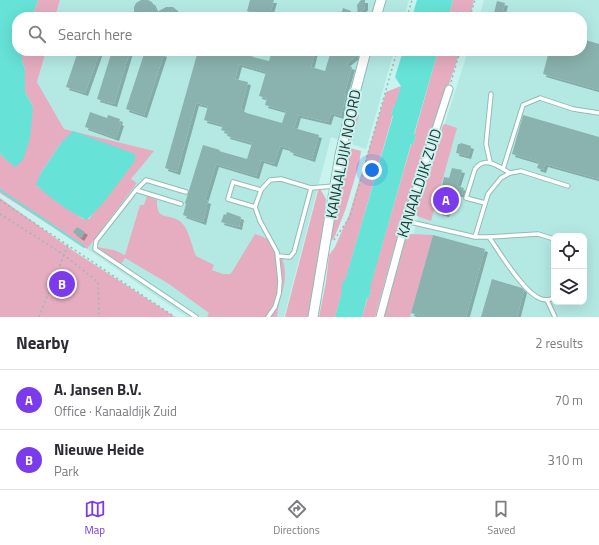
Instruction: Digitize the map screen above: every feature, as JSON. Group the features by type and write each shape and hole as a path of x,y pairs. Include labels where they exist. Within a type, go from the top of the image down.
{"street":[{"path":"378,12 382,0"},
{"name":"KANAALDIJK NOORD","path":"313,317 335,186 352,104 365,56"},
{"name":"KANAALDIJK ZUID","path":"380,316 406,221 449,88"}],"lane":[{"path":"490,162 486,144 491,94"},
{"path":"504,169 523,105 540,98 573,108 599,113"},
{"path":"485,203 466,198 475,169 481,163 490,162 510,173"},
{"path":"475,237 488,194 501,178 510,173 521,172 568,186"},
{"path":"268,317 275,307 279,294 280,281 277,252 260,221 255,207 261,190 270,180 281,179 311,188 335,186"},
{"path":"186,192 146,180 136,190 96,241 95,249 196,317"},
{"path":"255,207 228,199 233,182 261,190"},
{"path":"278,256 290,257 294,252 311,188"},
{"path":"136,190 181,204"},
{"path":"406,221 475,237 538,234 551,238"},
{"path":"489,237 517,277 535,296 547,300 551,299"},
{"path":"547,300 555,317"}],"path":[{"path":"408,12 412,0"},
{"path":"471,12 475,0"},
{"name":"KANAALDIJK NOORD","path":"332,244 350,217 396,56"},
{"path":"449,88 459,56"},
{"path":"0,200 175,317"},
{"path":"0,214 64,254 98,282 99,317"},
{"path":"39,317 68,246"}],"shaded area":[{"path":"38,0 60,0 56,12 34,12"},
{"path":"60,0 409,0 405,12 56,12"},
{"path":"453,0 474,0 471,12 449,12"},
{"path":"484,0 599,0 599,317 396,317 391,313 444,126 466,56 587,56 587,12 480,12"},
{"path":"22,56 45,56 37,82 64,129 154,151 131,179 137,183 87,249 0,193 0,153 5,159 33,107 25,92 25,70","holes":["61,143 94,212 89,219 83,219 37,186 41,173"]},
{"path":"45,56 393,56 366,149 331,137 284,317 187,317 87,249 137,183 131,180 150,151 64,129 37,82"},
{"path":"437,56 458,56 393,252 375,317 362,317 368,296 369,298 371,289 369,290 412,142 413,145 416,135 414,136"},
{"path":"401,86 395,108 394,105 391,115 393,114 335,317 319,317 326,282 329,255 335,247 349,215 386,92"},
{"path":"353,114 359,115 350,148 361,151 359,164 346,208 334,238 331,241 345,149"},
{"path":"445,124 457,128 431,221 417,216 414,209 422,191 443,125"},
{"path":"319,187 326,199 319,267 310,317 285,317"},
{"path":"147,196 157,200 157,208 159,213 181,222 187,230 196,256 214,265 212,270 223,274 230,274 255,234 262,236 274,245 281,256 285,270 277,317 207,317 209,313 169,284 125,258 121,264 97,247 114,250 125,255 140,205 144,205"},
{"path":"0,198 72,250 175,317 0,317"},
{"path":"411,234 433,235 410,317 383,317 403,243 405,238"}],"water":[{"path":"0,0 38,0 34,12 12,12 12,56 22,56 25,70 25,92 33,107 30,138 23,160 15,167 0,153"},
{"path":"417,0 453,0 449,12 413,12"},
{"path":"401,56 437,56 414,134 416,135 413,145 411,144 370,288 369,298 367,298 362,317 335,317 342,292 343,281 345,281 393,116 391,115 401,86 395,77"},
{"path":"73,131 135,154 135,161 104,202 87,220 60,204 36,184 41,173 61,143"}],"building":[{"path":"141,0 148,0 152,2 157,12 134,12 134,7 136,3"},
{"path":"250,0 274,0 270,12 247,11"},
{"path":"361,0 365,0 365,7 361,12 358,12 357,5"},
{"path":"497,1 505,3 503,12 494,12"},
{"path":"166,7 173,7 178,11 157,12"},
{"path":"343,8 351,11 351,12 342,12"},
{"path":"587,40 599,44 599,90 543,74 548,56 587,56"},
{"path":"76,56 98,56 85,93 66,87"},
{"path":"110,56 128,56 114,104 97,99"},
{"path":"143,56 163,56 144,115 126,109"},
{"path":"197,56 249,56 269,61 270,56 314,56 311,67 325,71 330,56 355,56 345,65 352,67 344,95 346,96 341,116 331,113 328,122 298,115 294,128 319,135 312,159 290,152 291,149 280,146 274,164 261,160 256,176 216,164 205,200 208,201 203,222 183,215 185,203 203,145 247,159 252,143 227,136 228,132 221,130 223,125 204,120 208,106 196,103 177,172 165,168","holes":["239,64 266,72 259,96 267,98 265,105 286,111 282,123 243,112 243,109 241,109 248,82 235,79"]},
{"path":"90,112 107,118 108,115 120,119 119,122 121,123 116,138 85,127"},
{"path":"523,115 599,137 599,179 545,164 543,170 537,168 539,162 512,154"},
{"path":"461,143 471,146 468,156 456,153 458,144"},
{"path":"452,168 462,170 457,186 464,188 462,195 456,193 453,203 451,202 446,214 439,212 443,200 441,200 443,191 441,190 444,177 449,178"},
{"path":"227,212 241,217 239,227 221,222 224,214 226,215"},
{"path":"77,227 85,232 81,238 73,232"},
{"path":"433,235 485,249 466,317 424,317 411,313"},
{"path":"492,279 522,288 524,290 517,317 481,317"}],"waterway":[{"path":"0,190 84,247"}],"place":[{"name":"A. Jansen B.V.","path":"446,200"},
{"name":"Nieuwe Heide","path":"62,284"}]}
